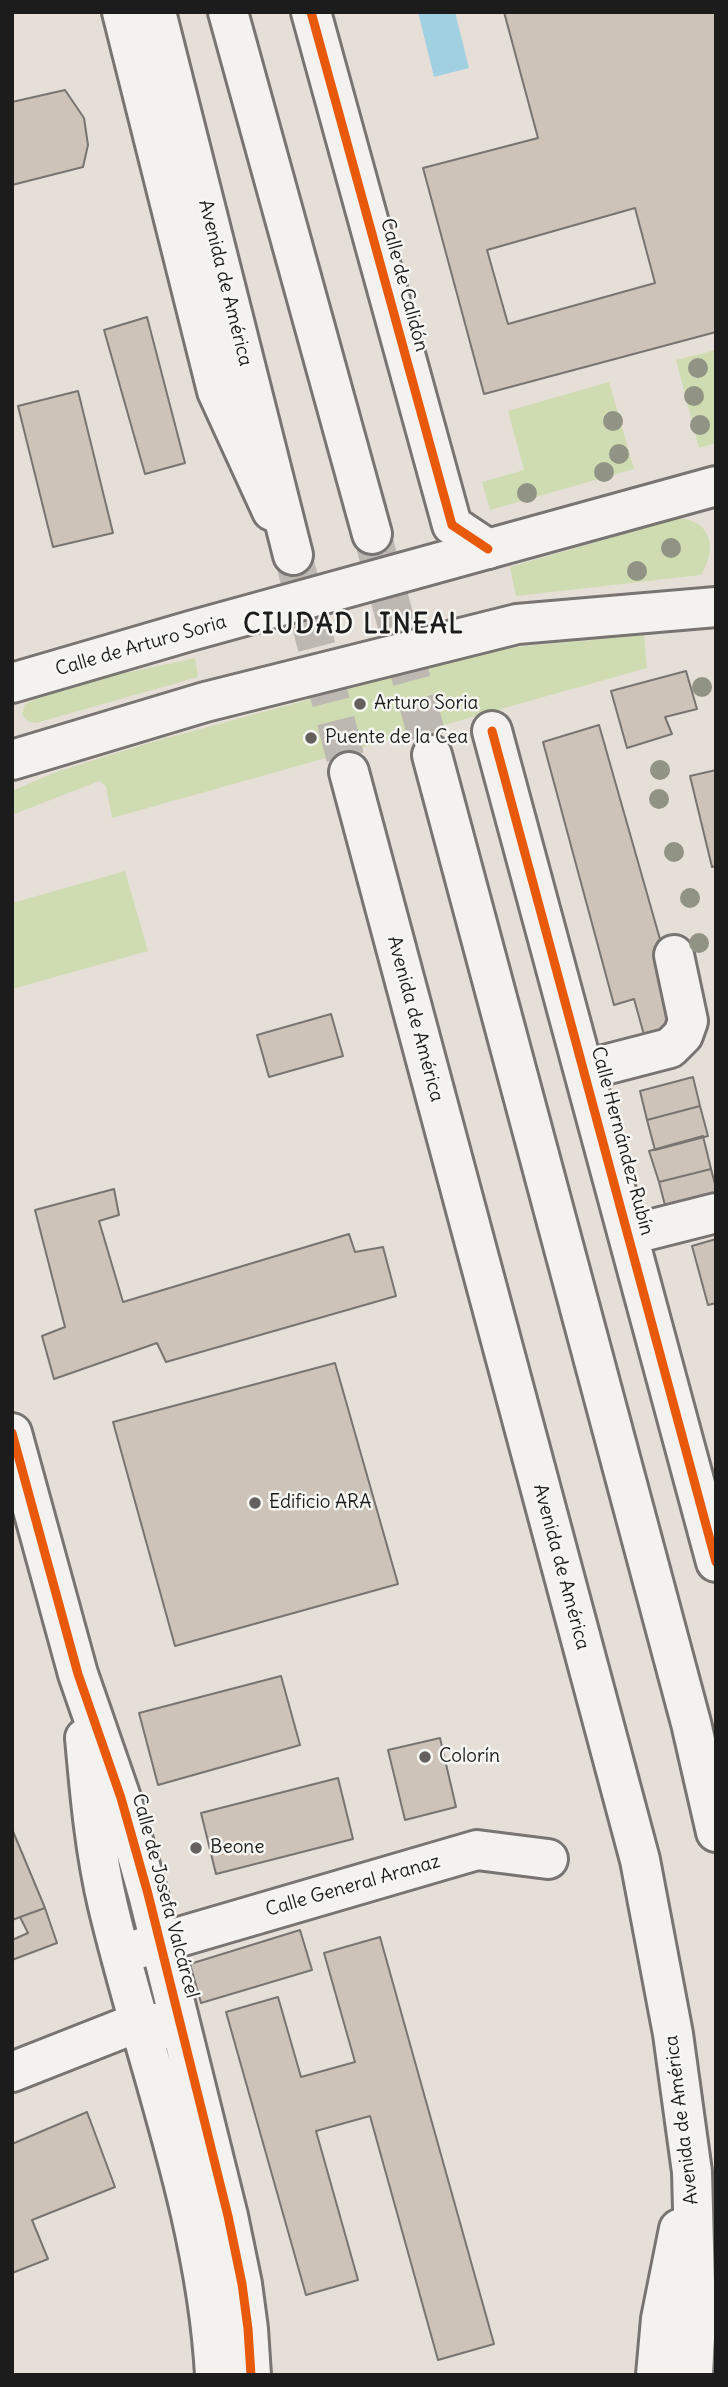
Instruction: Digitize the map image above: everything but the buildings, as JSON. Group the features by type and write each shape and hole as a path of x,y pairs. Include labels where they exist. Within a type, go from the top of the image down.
{"main road":[{"name":"Avenida de América","path":"122,12 217,391 293,555 156,12"},
{"path":"228,12 372,534"},
{"name":"Calle de Calidón","path":"311,12 452,525 488,549"},
{"name":"Calle de Arturo Soria","path":"12,683 488,549 709,498"},
{"path":"12,760 205,702 517,624 715,605"},
{"name":"Calle Hernández Rubín","path":"492,731 716,1562"},
{"path":"432,755 691,1723 716,1832"},
{"name":"Avenida de América","path":"349,772 640,1860 673,2034 692,2172 696,2319 693,2375"},
{"path":"585,1070 670,1048 683,1035 688,1021 674,955"},
{"path":"629,1235 716,1213"},
{"name":"Calle de Josefa Valcárcel","path":"12,1433 78,1674 132,1834 160,1943 235,2248 248,2329 251,2375"},
{"name":"Calle de Josefa Valcárcel","path":"78,1674 94,1834 107,1904 188,2199 211,2316 215,2375"},
{"name":"Calle General Aranaz","path":"121,1954 477,1850 548,1859"},
{"path":"12,2072 139,2022"},
{"name":"Calle de Josefa Valcárcel","path":"139,2022 156,2022 159,2027 208,2206 217,2225 235,2248"},
{"path":"656,2375 666,2287 692,2172"},
{"name":"Calle de Josefa Valcárcel","path":"204,2273 227,2314 232,2375"}],"green space":[{"path":"716,350 716,443 699,448 676,360"},
{"path":"609,382 634,469 490,510 482,482 524,470 508,411"},
{"path":"678,518 699,525 709,538 709,556 701,575 516,596 510,567"},
{"path":"644,635 647,668 112,818 106,786 99,781 12,815 12,791 56,772 149,743 495,649"},
{"path":"195,658 198,677 36,723 27,721 22,715 25,704 66,689"},
{"path":"125,871 148,951 12,989 12,903"}],"water":[{"path":"418,12 455,12 469,68 434,77"}],"tunnel":[{"path":"372,534 432,755"},
{"path":"293,555 349,772"}],"cycle path":[{"path":"311,12 452,525 488,549"},
{"path":"492,731 716,1562"},
{"path":"12,1433 78,1674 121,1798 148,1894 228,2216 242,2284 251,2375"}],"place":[{"name":"Arturo Soria","path":"360,704"},
{"name":"Puente de la Cea","path":"311,738"},
{"name":"Edificio ARA","path":"255,1503"},
{"name":"Colorín","path":"425,1757"},
{"name":"Beone","path":"196,1848"}],"district":[{"name":"CIUDAD LINEAL","path":"354,626"}]}
